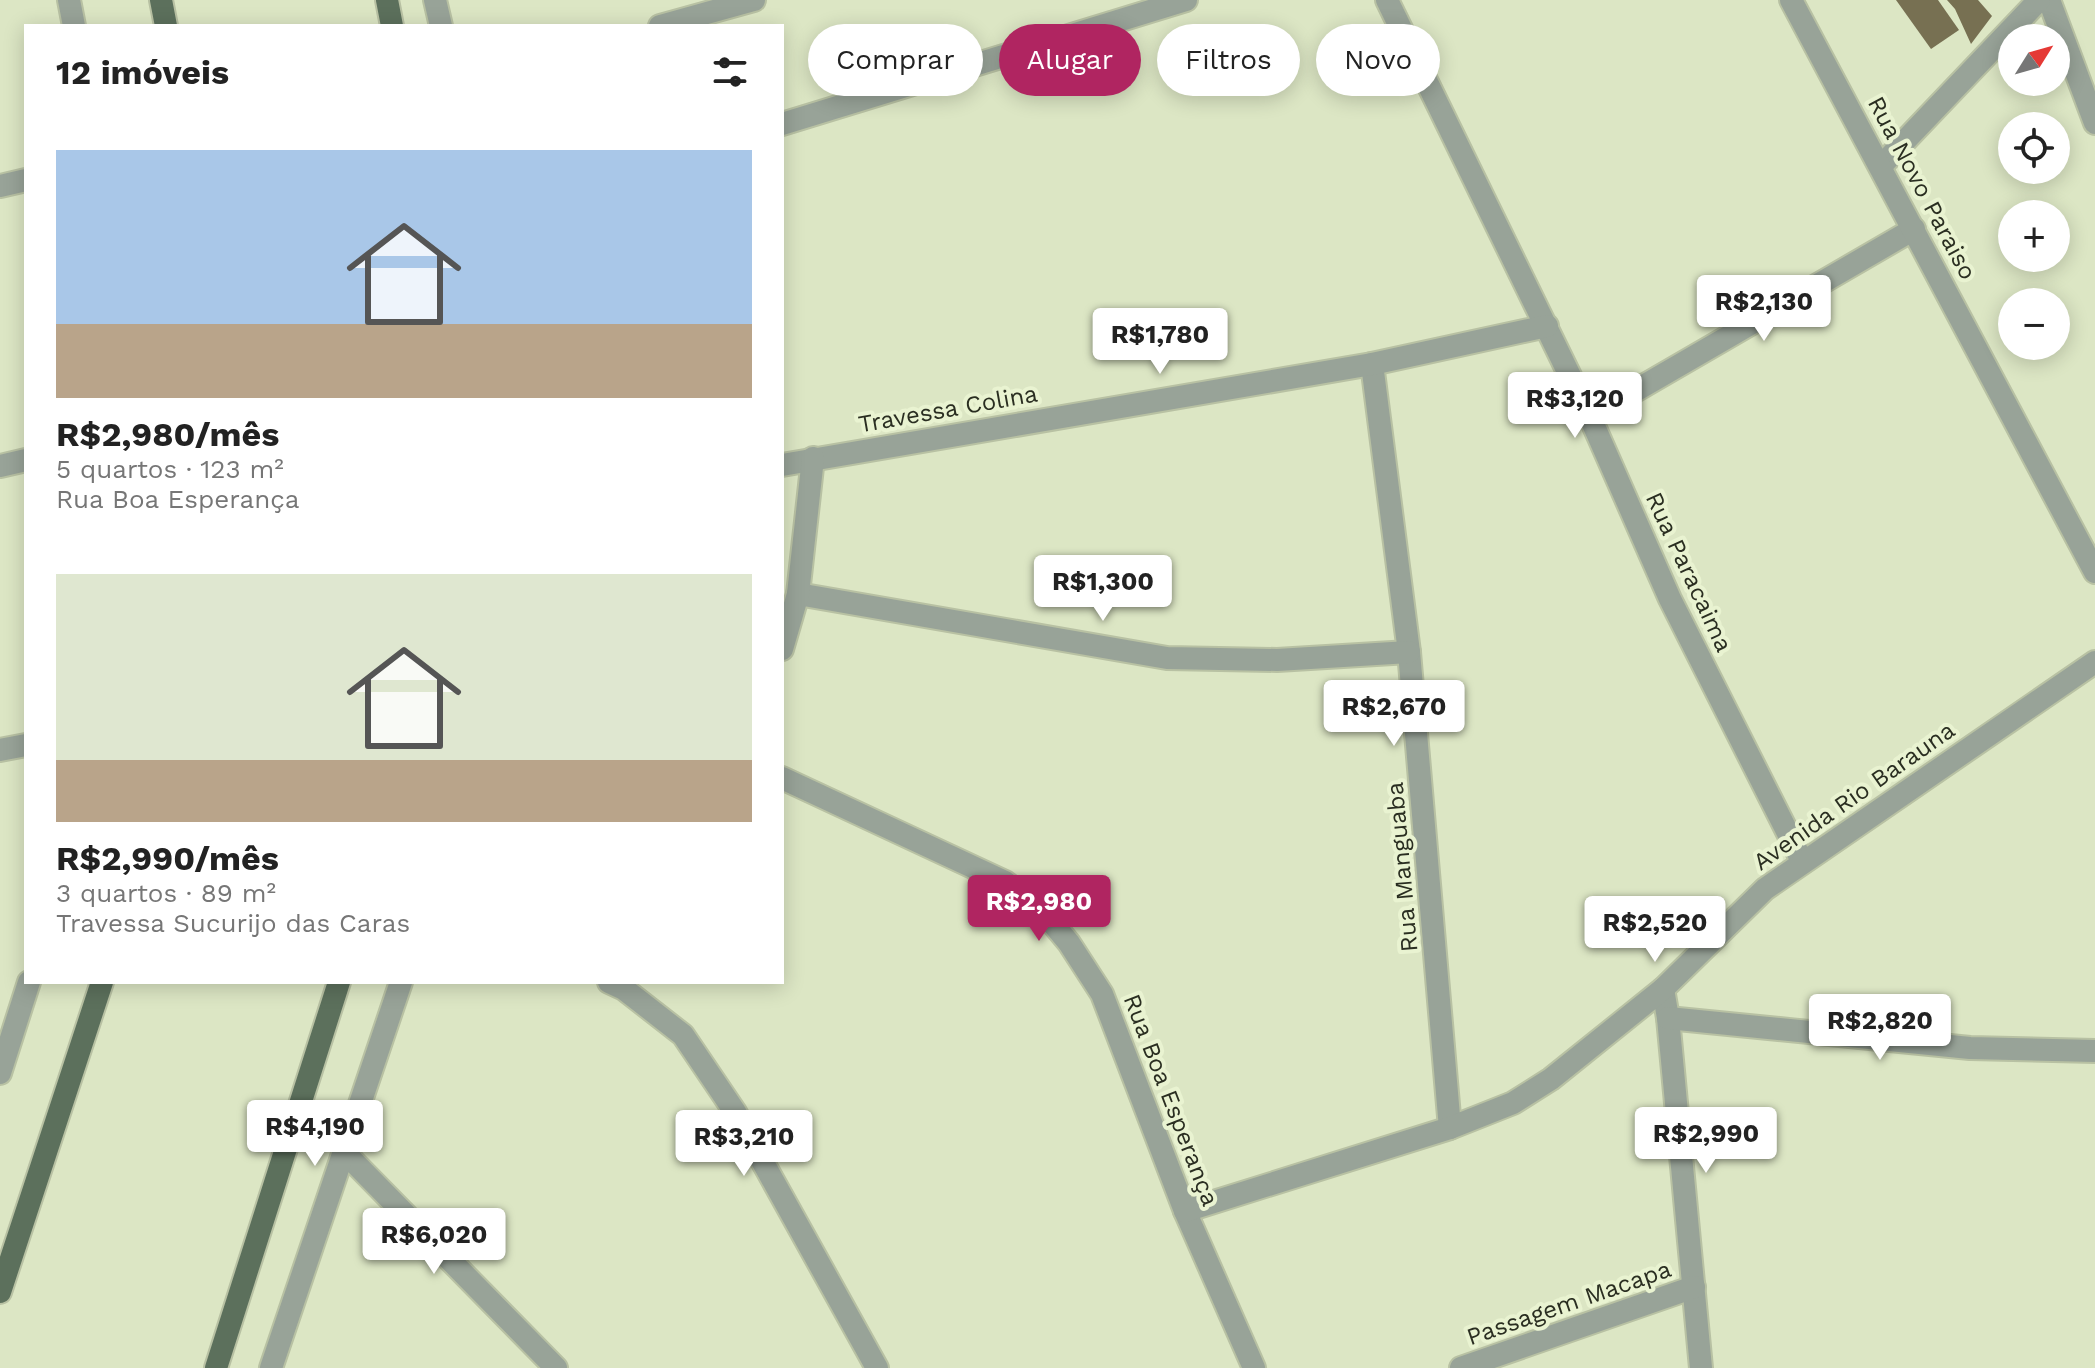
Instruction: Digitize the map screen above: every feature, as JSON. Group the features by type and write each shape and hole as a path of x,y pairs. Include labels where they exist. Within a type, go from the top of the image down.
{"main road":[{"path":"161,0 166,24"},
{"path":"387,0 392,24"},
{"path":"0,1292 101,984"},
{"path":"216,1368 338,984"}],"street":[{"path":"69,0 74,24"},
{"path":"435,0 441,24"},
{"path":"667,24 754,0"},
{"path":"784,123 1186,0"},
{"name":"Rua Paracaima","path":"1387,0 1590,417 1670,599 1802,861"},
{"name":"Rua Novo Paraiso","path":"1791,0 2095,572"},
{"path":"1881,166 2039,0"},
{"path":"2049,0 2095,123"},
{"path":"0,186 24,180"},
{"path":"1590,417 1914,229"},
{"name":"Travessa Colina","path":"784,465 1372,364 1547,326"},
{"name":"Rua Manguaba","path":"1372,364 1409,652 1450,1128"},
{"path":"784,642 798,594 813,458"},
{"path":"0,466 24,460"},
{"path":"798,594 1167,658 1277,660 1409,652"},
{"name":"Avenida Rio Barauna","path":"1185,1211 1450,1128 1513,1103 1551,1079 1663,989 1765,889 2095,662"},
{"path":"0,750 24,745"},
{"name":"Rua Boa Esperança","path":"784,779 1005,882 1039,907 1069,943 1102,994 1185,1211 1254,1368"},
{"path":"0,1073 6,1033 28,984"},
{"path":"271,1368 400,984"},
{"path":"613,984 683,1035 735,1112 877,1368"},
{"path":"1663,989 1701,1368"},
{"path":"1668,1018 1970,1048 2095,1051"},
{"path":"345,1153 556,1368"},
{"name":"Passagem Macapa","path":"1461,1368 1694,1287"}],"building":[{"path":"1896,0 1938,0 1959,30 1931,49"},
{"path":"1947,0 1978,0 1992,16 1971,44 1955,9"}]}
